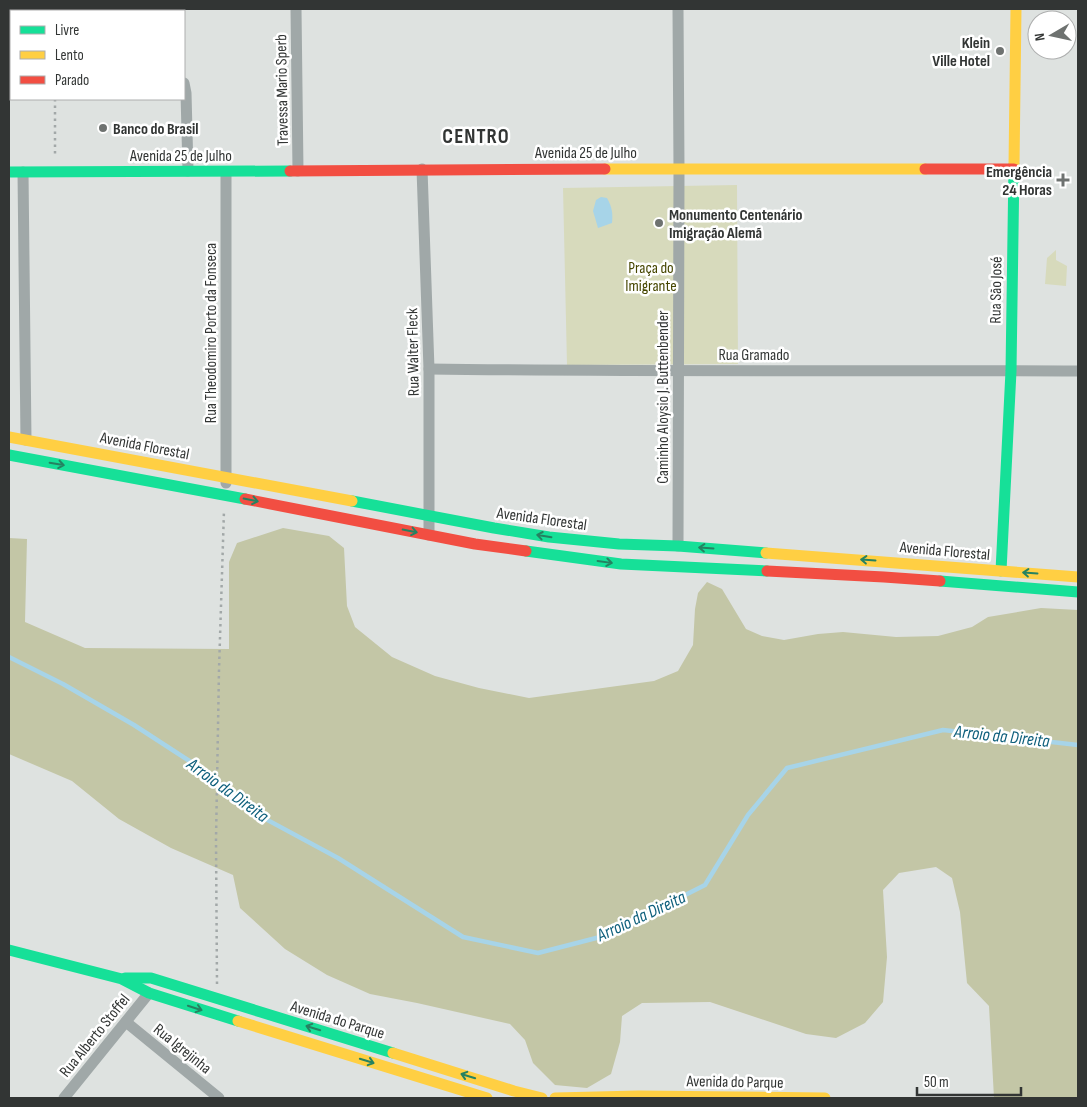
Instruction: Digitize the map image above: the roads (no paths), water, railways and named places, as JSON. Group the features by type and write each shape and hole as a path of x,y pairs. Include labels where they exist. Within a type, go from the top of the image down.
{"main road":[{"name":"Rua São José","path":"1001,571 1011,371 1016,9"},
{"name":"Avenida 25 de Julho","path":"9,172 679,168 1014,169"},
{"name":"Avenida Florestal","path":"9,437 550,537 618,544 678,546 1078,577"},
{"path":"75,467 78,449"},
{"name":"Avenida Florestal","path":"9,455 484,545 620,564 884,577 1078,592"},
{"name":"Avenida do Parque","path":"9,950 122,978 151,978 514,1091 542,1098"},
{"name":"Avenida do Parque","path":"122,978 149,993 488,1098"},
{"name":"Avenida do Parque","path":"555,1098 707,1096 824,1098"}],"street":[{"name":"Travessa Mario Sperb","path":"296,9 298,171"},
{"name":"Caminho Aloysio J. Buttenbender","path":"678,9 678,546"},
{"path":"185,88 188,171"},
{"name":"Rua Walter Fleck","path":"422,169 429,368 429,535"},
{"path":"23,172 26,440"},
{"name":"Rua Theodomiro Porto da Fonseca","path":"225,495 226,172"},
{"name":"Rua Gramado","path":"429,368 1078,371"},
{"name":"Rua Alberto Stoffel","path":"64,1098 149,993"},
{"name":"Rua Igrejinha","path":"126,1022 219,1098"}],"water":[{"path":"601,197 607,198 610,204 612,223 598,228 593,211 596,200"}],"waterway":[{"name":"Arroio da Direita","path":"9,657 63,684 134,725 194,764 249,810 338,858 463,937 538,953 604,936 705,885 748,815 787,768 943,730 1078,745"}],"place":[{"name":"Klein Ville Hotel","path":"1000,51"},
{"name":"Banco do Brasil","path":"103,128"},
{"name":"Emergência 24 Horas","path":"1063,180"},
{"name":"Monumento Centenário Imigração Alemã","path":"659,223"}],"district":[{"name":"CENTRO","path":"476,136"}],"park label":[{"name":"Praça do Imigrante","path":"651,276"}]}
